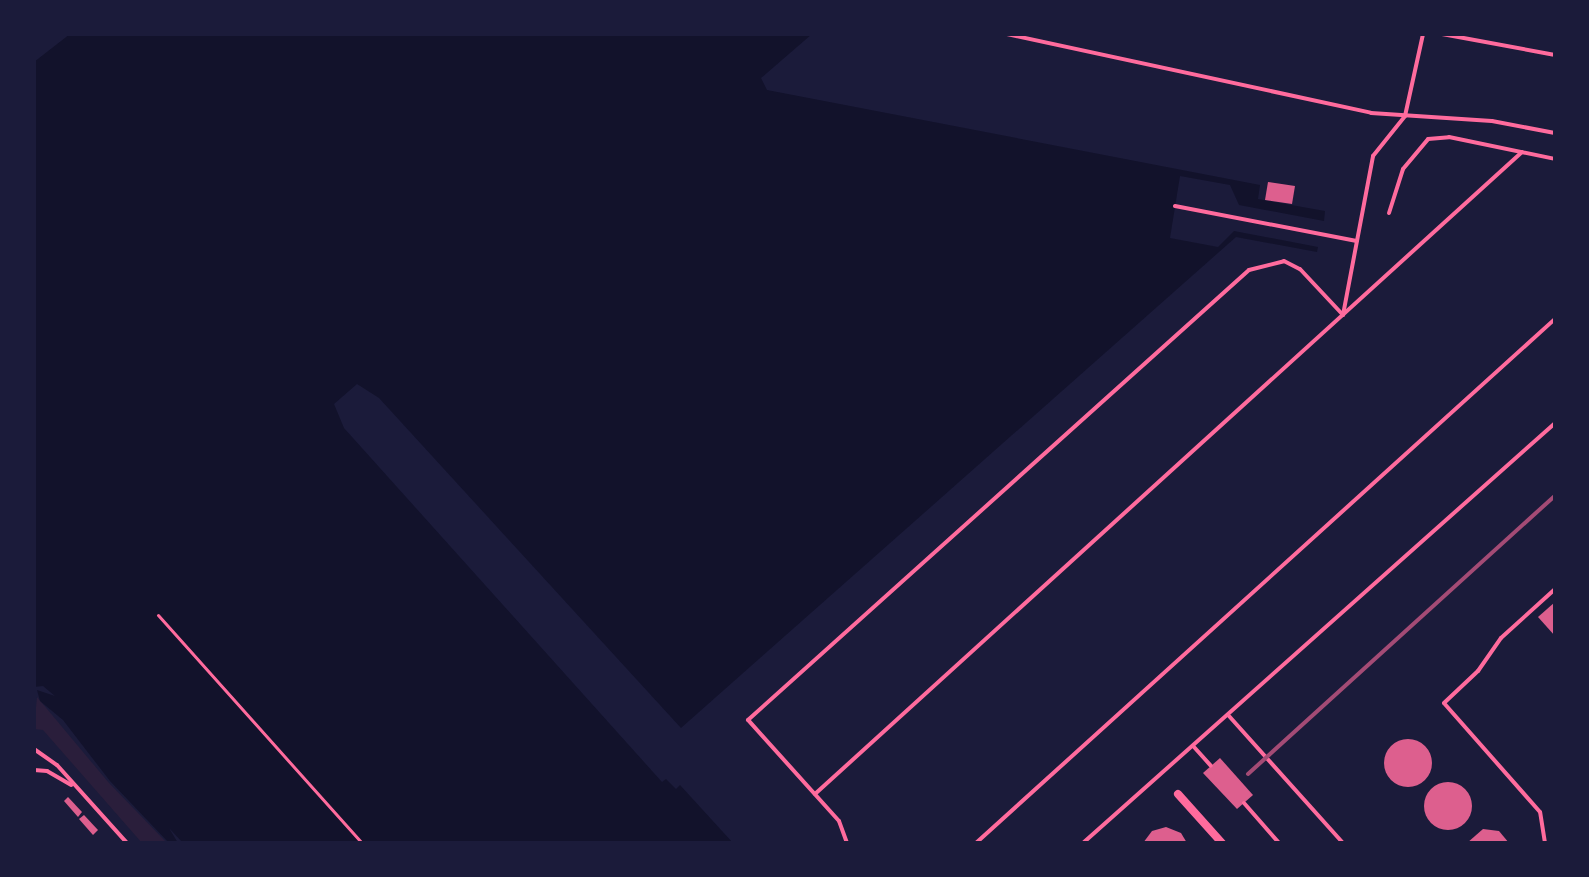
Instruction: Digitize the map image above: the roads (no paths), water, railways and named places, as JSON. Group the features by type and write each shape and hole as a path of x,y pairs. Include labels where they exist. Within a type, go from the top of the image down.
{"street":[{"path":"1178,794 1222,843"}],"lane":[{"path":"1007,34 1405,116 1492,121 1555,133"},
{"path":"1343,315 1373,156 1405,116 1423,34"},
{"path":"1442,34 1555,55"},
{"path":"1389,213 1403,169 1428,139 1449,137 1555,159"},
{"path":"815,794 1522,152"},
{"path":"1175,206 1357,241"},
{"path":"847,843 839,821 748,720 1249,270 1284,261 1300,269 1343,315"},
{"path":"976,843 1555,319"},
{"path":"1083,843 1555,423"},
{"path":"1545,843 1540,812 1444,703 1478,671 1501,638 1555,589"},
{"path":"1229,716 1343,843"},
{"path":"1194,746 1211,766"},
{"path":"34,749 57,765 127,843"},
{"path":"34,770 47,771 74,786"},
{"path":"1244,803 1279,843"}],"railway":[{"path":"1248,774 1555,496"}]}
